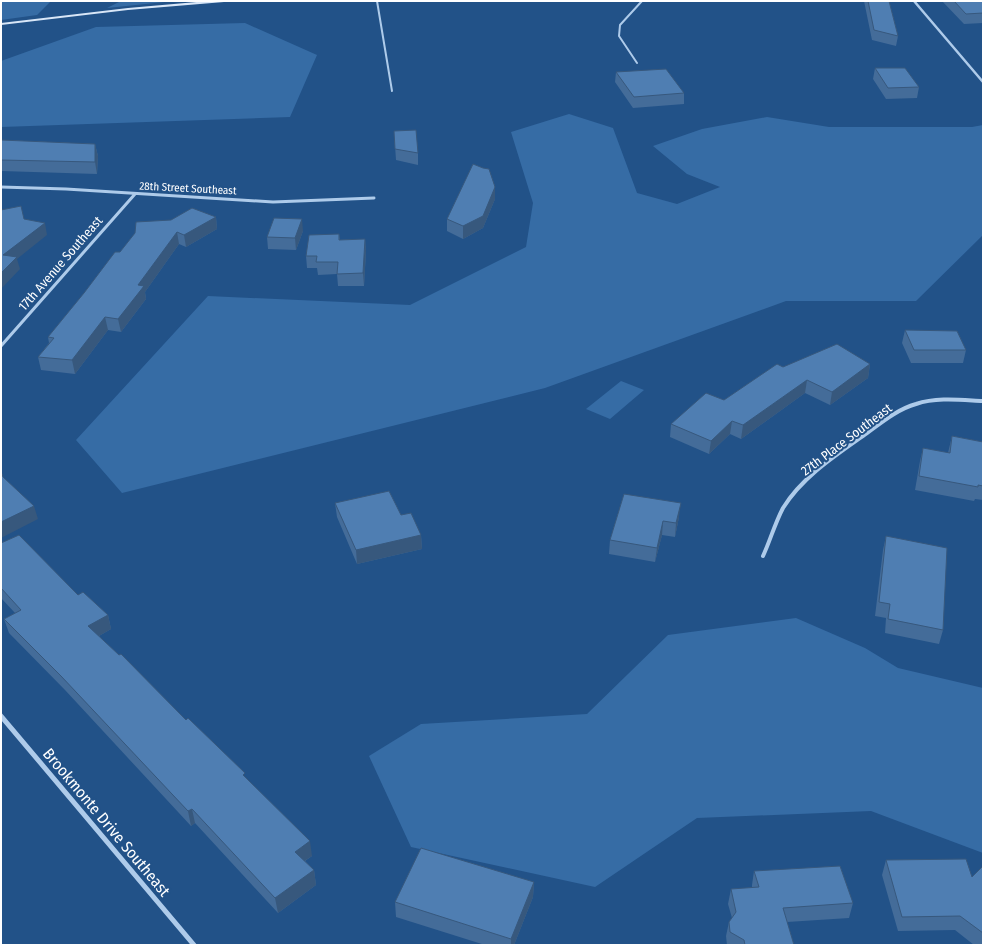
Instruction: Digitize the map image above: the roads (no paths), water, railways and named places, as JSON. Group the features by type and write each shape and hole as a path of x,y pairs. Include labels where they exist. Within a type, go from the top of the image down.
{"main road":[{"path":"1,24 224,1"}],"street":[{"path":"914,1 983,82"},
{"name":"28th Street Southeast","path":"1,187 66,189 273,202 374,198"},
{"name":"17th Avenue Southeast","path":"1,346 135,194"},
{"name":"27th Place Southeast","path":"763,556 783,509 799,486 829,460 888,418 907,406 918,403 951,399 983,401"},
{"name":"Brookmonte Drive Southeast","path":"1,716 194,945"}],"lane":[{"path":"377,1 392,91"},
{"path":"637,63 619,36 620,25 642,1"}]}
